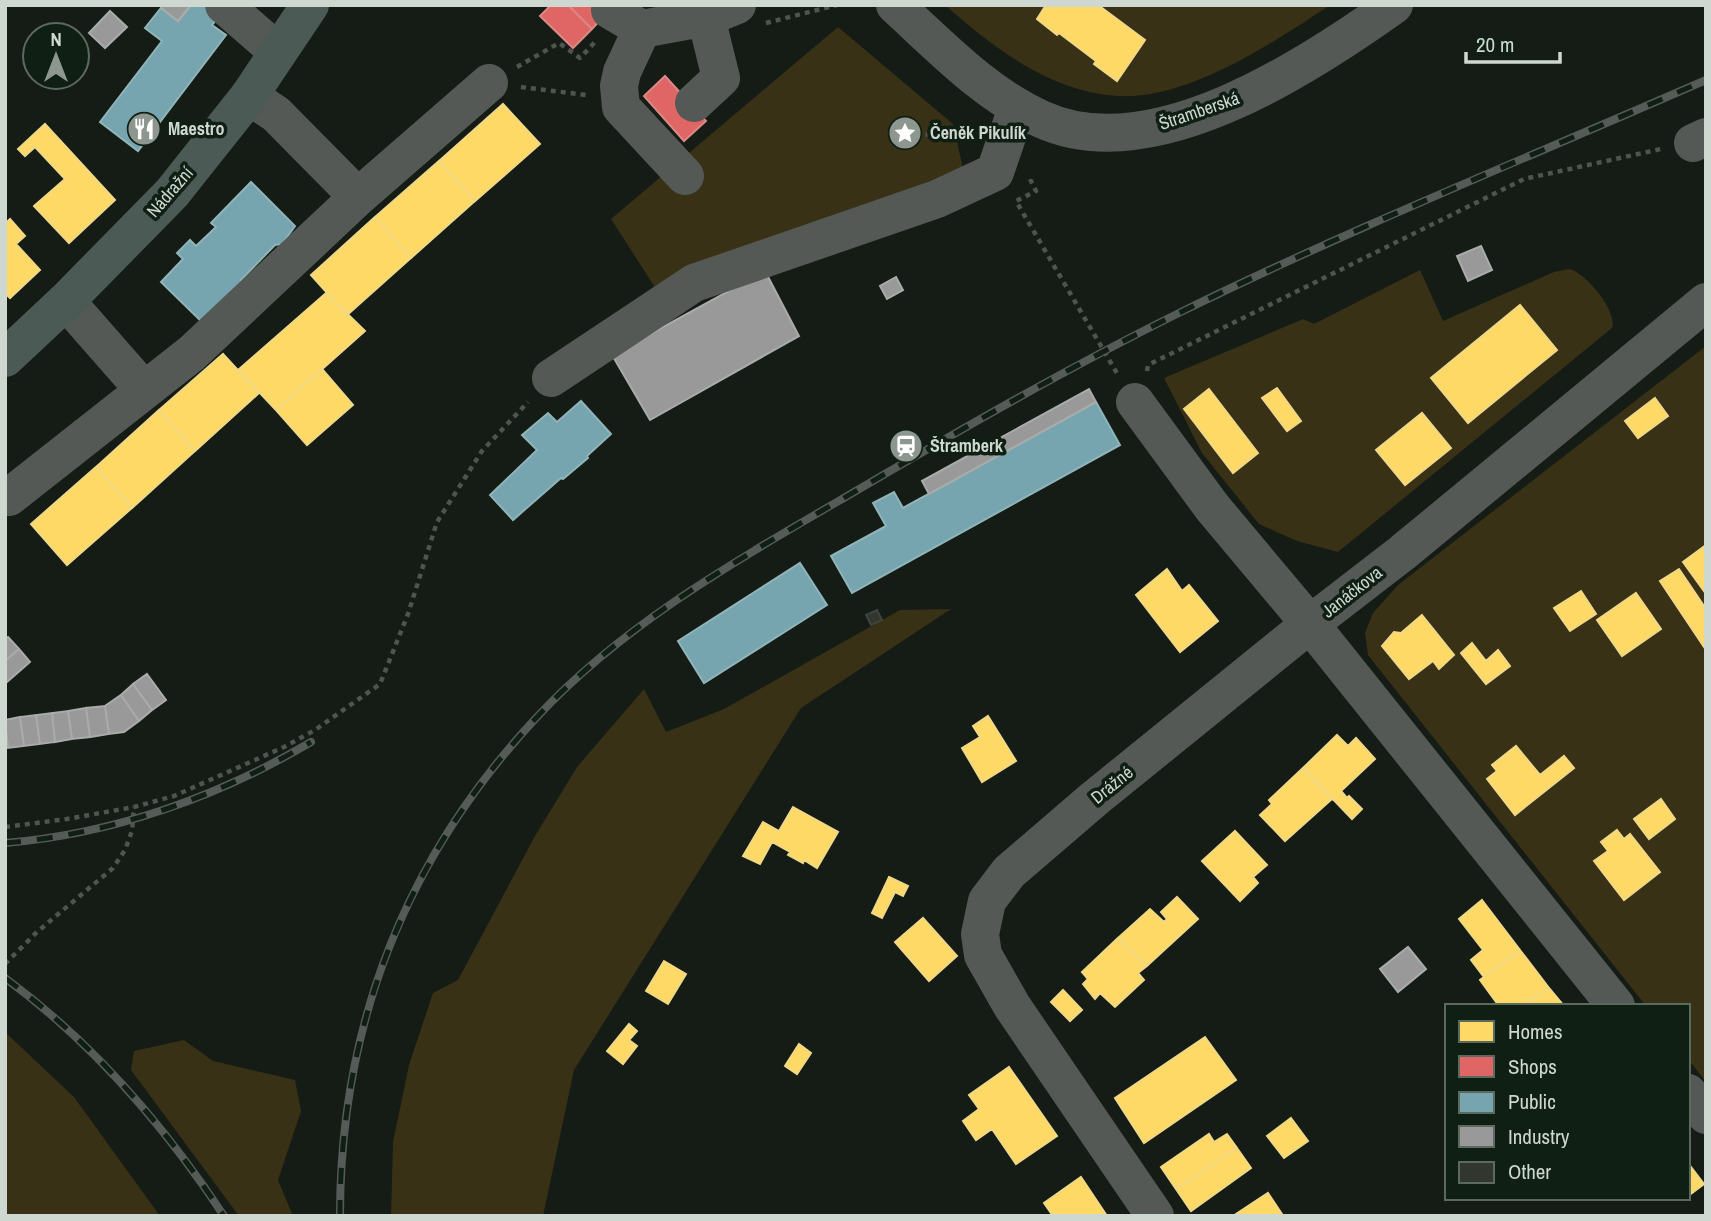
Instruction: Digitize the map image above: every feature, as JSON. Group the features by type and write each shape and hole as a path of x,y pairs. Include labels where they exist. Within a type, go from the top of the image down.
{"main road":[{"name":"Nádražní","path":"10,344 66,301 172,193 249,96 310,5"}],"street":[{"path":"224,5 278,52"},
{"name":"Štramberská","path":"895,5 943,49 1012,122 1043,121 1094,133 1123,132 1187,119 1245,95 1338,45 1394,5"},
{"path":"1338,45 1353,5"},
{"path":"610,10 642,29 716,20 721,78 686,94"},
{"path":"642,29 629,54 619,86 621,107 685,176"},
{"path":"5,493 9,497 192,353 358,197 489,83"},
{"path":"249,96 276,114 358,197"},
{"path":"551,378 694,283 937,199 995,172 1012,122"},
{"path":"66,301 145,390"},
{"name":"Janáčkova","path":"1614,1004 1310,624 1402,553 1706,302"},
{"path":"1132,396 1212,507 1310,624"},
{"name":"Drážné","path":"1155,1216 1012,1006 983,956 980,934 987,901 1009,872 1104,790 1310,624"},
{"path":"1690,1095 1706,1115"}],"path":[{"path":"489,83 559,43 580,58"},
{"path":"489,83 585,95 619,86"},
{"path":"910,134 1012,122"},
{"path":"1031,181 1035,191 1016,201 1132,396 1145,395 1148,365 1524,179 1699,140"},
{"path":"5,827 134,807 174,796 284,747 315,730 380,684 408,614 437,522 482,451 551,378"},
{"path":"5,964 37,932 113,868 129,841 134,807"}],"shaded area":[{"path":"945,5 1330,5 1262,48 1210,75 1158,93 1133,96 1080,90 1055,81 1008,55"},
{"path":"838,27 953,124 966,182 656,289 611,219"},
{"path":"1569,269 1583,277 1599,293 1610,312 1612,328 1338,552 1297,541 1259,524 1202,453 1164,378 1303,319 1314,324 1420,270 1443,321 1554,272"},
{"path":"1706,346 1706,1082 1690,1062 1690,1004 1644,1004 1368,655 1365,633 1373,613 1398,585"},
{"path":"951,609 801,708 574,1070 543,1216 391,1216 393,1142 409,1065 433,993 458,980 535,836 577,767 644,689 666,732 724,709 900,610"},
{"path":"5,1032 74,1097 160,1216 5,1216"},
{"path":"184,1040 213,1061 295,1080 301,1111 278,1180 293,1216 239,1216 131,1070 134,1051"}],"building: Homes":[{"path":"1046,5 1098,5 1145,40 1117,81 1094,64 1096,61 1037,19"},
{"path":"503,104 540,144 475,201 439,161"},
{"path":"45,124 115,200 69,243 34,206 65,179 35,147 25,156 18,149"},
{"path":"439,161 475,201 411,258 375,217"},
{"path":"375,217 411,258 347,315 311,275"},
{"path":"10,219 25,236 16,244 40,270 10,298 5,293 5,224"},
{"path":"326,293 365,331 276,410 238,370"},
{"path":"1520,305 1557,350 1468,423 1431,378"},
{"path":"223,354 259,393 195,451 159,410"},
{"path":"322,369 353,405 307,445 276,410"},
{"path":"1277,388 1301,421 1287,431 1262,398"},
{"path":"1209,389 1258,453 1233,473 1184,409"},
{"path":"1655,398 1668,416 1638,438 1625,421"},
{"path":"159,410 195,451 132,508 96,467"},
{"path":"1422,413 1451,448 1405,485 1376,450"},
{"path":"96,467 132,508 67,565 31,524"},
{"path":"1706,545 1706,594 1683,562"},
{"path":"1167,569 1182,591 1189,585 1218,621 1180,652 1136,595"},
{"path":"1679,569 1706,609 1706,650 1660,581"},
{"path":"1581,591 1596,614 1570,631 1554,608"},
{"path":"1636,593 1661,629 1622,656 1597,620"},
{"path":"1422,615 1454,655 1439,669 1433,661 1409,679 1382,646 1394,632 1401,633"},
{"path":"1472,643 1486,661 1498,650 1510,666 1486,684 1461,653"},
{"path":"988,716 1016,761 982,782 962,748 980,737 973,726"},
{"path":"1337,735 1348,746 1356,738 1375,759 1341,791 1362,809 1352,819 1303,768"},
{"path":"1516,746 1540,775 1564,756 1574,768 1515,815 1487,779 1497,771 1492,765"},
{"path":"1303,768 1332,799 1285,841 1260,815 1272,804 1269,800"},
{"path":"1661,799 1675,819 1649,839 1634,819"},
{"path":"793,807 838,832 817,868 788,855 790,852 772,842 760,864 743,856 763,822 779,831"},
{"path":"1617,830 1624,839 1630,834 1660,872 1624,900 1594,861 1608,851 1601,842"},
{"path":"1235,831 1267,865 1253,877 1258,883 1240,901 1202,861"},
{"path":"889,877 908,886 903,896 895,892 882,918 872,913"},
{"path":"1177,897 1198,919 1147,966 1118,938 1150,909 1164,922 1167,919 1161,912"},
{"path":"1482,900 1520,950 1484,977 1471,960 1483,950 1459,919"},
{"path":"923,918 957,956 929,981 895,942"},
{"path":"1118,938 1147,966 1138,973 1144,980 1115,1007 1100,993 1095,999 1083,984 1088,979 1082,972"},
{"path":"1520,950 1549,988 1524,1004 1498,1004 1480,980"},
{"path":"664,961 686,974 668,1004 646,991"},
{"path":"1549,988 1562,1004 1524,1004"},
{"path":"1063,990 1082,1010 1070,1021 1051,1002"},
{"path":"629,1024 637,1031 629,1040 637,1046 623,1064 607,1051"},
{"path":"1205,1037 1236,1080 1144,1143 1115,1098"},
{"path":"799,1044 811,1053 797,1074 785,1066"},
{"path":"1009,1067 1057,1136 1016,1164 992,1129 976,1140 963,1121 979,1109 969,1095"},
{"path":"1291,1118 1308,1141 1284,1158 1267,1136"},
{"path":"1209,1134 1214,1142 1227,1134 1237,1148 1176,1189 1161,1167"},
{"path":"1237,1148 1251,1168 1191,1211 1176,1189"},
{"path":"1690,1166 1704,1184 1690,1194"},
{"path":"1081,1177 1107,1216 1053,1216 1044,1203"},
{"path":"1268,1193 1282,1214 1280,1216 1233,1216"}],"building: Shops":[{"path":"551,5 568,5 592,29 573,48 540,16"},
{"path":"568,5 614,5 592,29"},
{"path":"665,76 706,121 684,141 644,96"}],"building: Public":[{"path":"191,5 209,5 221,14 212,25 226,35 138,151 100,122 162,41 145,28 161,8 178,21"},
{"path":"251,182 295,226 282,244 275,245 242,282 201,321 161,282 183,259 177,253 190,240 196,246 216,227 211,223"},
{"path":"581,401 611,434 587,456 588,458 513,520 490,495 537,450 522,435 548,413 557,422"},
{"path":"1096,402 1120,445 852,593 831,556 886,526 873,503 894,492 903,508"},
{"path":"800,563 827,605 704,683 678,641"}],"building: Industry":[{"path":"162,5 191,5 178,21 161,8"},
{"path":"110,11 127,27 105,48 91,35 91,31"},
{"path":"1481,246 1492,270 1468,281 1457,256"},
{"path":"765,271 799,336 650,420 612,355"},
{"path":"896,277 903,290 887,299 880,286"},
{"path":"1089,389 1096,402 929,494 922,481"},
{"path":"8,637 19,649 5,661 5,639"},
{"path":"19,649 30,662 6,683 5,661"},
{"path":"147,674 166,700 152,710 133,684"},
{"path":"133,684 152,710 139,721 121,695"},
{"path":"121,695 139,721 124,732 109,734 105,706"},
{"path":"105,706 109,734 90,737 86,708"},
{"path":"86,708 90,737 72,739 68,711"},
{"path":"68,711 72,739 55,742 52,713"},
{"path":"52,713 55,742 40,744 36,715"},
{"path":"36,715 40,744 24,746 20,717"},
{"path":"20,717 24,746 8,748 5,720"},
{"path":"1408,947 1426,969 1398,992 1380,969"}],"building: Other":[{"path":"877,610 882,620 871,625 866,615"}],"railway":[{"path":"340,1216 343,1145 352,1077 368,1011 389,947 417,886 451,827 491,771 537,717 572,682 610,650 690,591 775,538 1103,352 1249,279 1706,80"},
{"path":"5,843 85,831 164,810 239,780 311,742"},
{"path":"5,978 67,1029 125,1087 177,1149 224,1216"}],"place":[{"name":"Maestro","path":"144,129"},
{"name":"Čeněk Pikulík","path":"905,133"},
{"name":"Štramberk","path":"906,446"}]}
